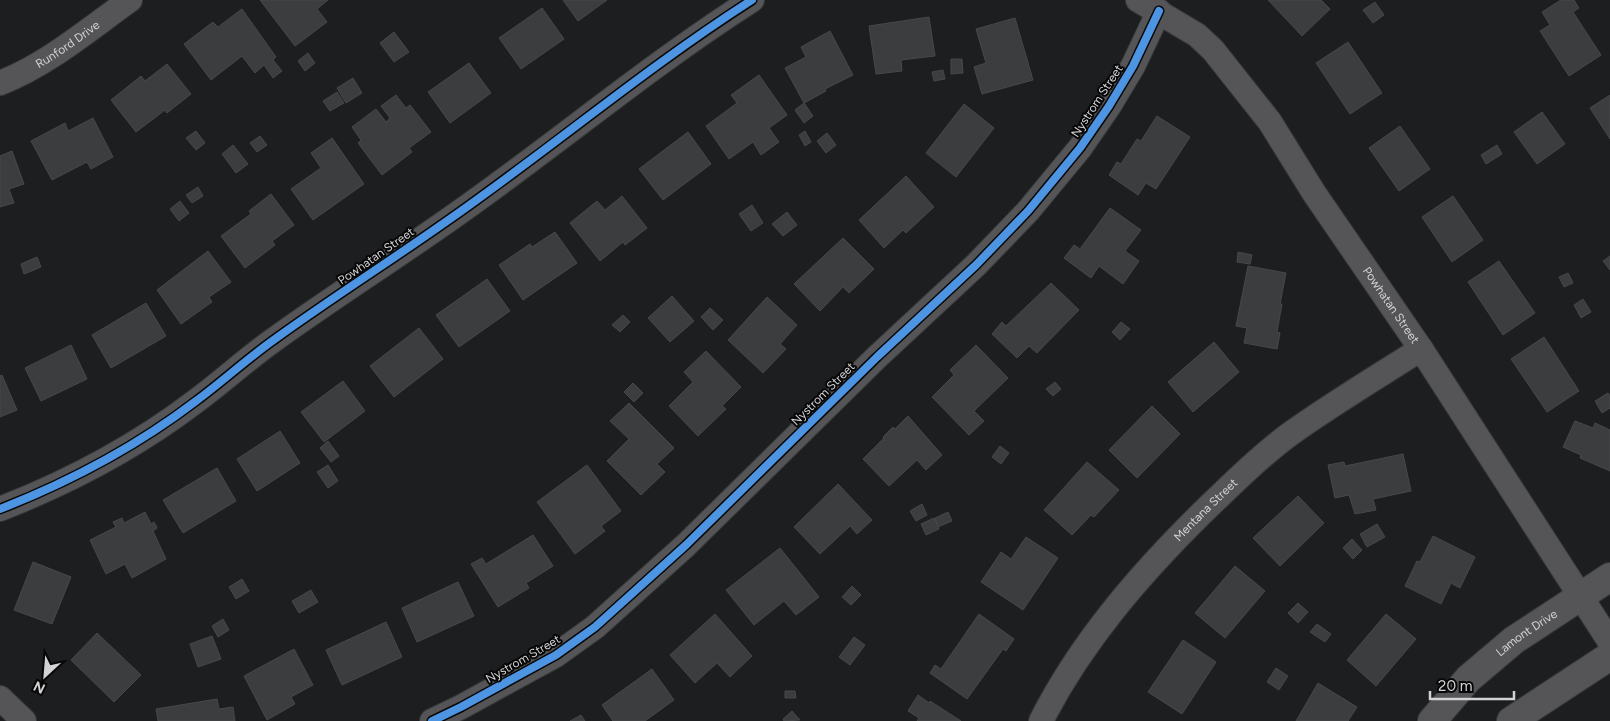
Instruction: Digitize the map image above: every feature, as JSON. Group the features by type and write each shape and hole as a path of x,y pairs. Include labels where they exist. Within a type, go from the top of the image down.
{"street":[{"name":"Runford Drive","path":"0,83 13,78 45,59 130,0"},
{"name":"Powhatan Street","path":"0,509 89,467 138,440 195,402 273,340 482,197 662,61 752,0"},
{"name":"Powhatan Street","path":"1148,5 1197,35 1213,50 1227,65 1270,122 1314,193 1421,349 1610,642"},
{"name":"Nystrom Street","path":"432,721 556,655 595,627 686,545 877,357 976,265 1028,211 1080,148 1109,106 1133,66 1148,5"},
{"name":"Mentana Street","path":"1040,721 1090,640 1132,586 1178,537 1244,472 1290,435 1421,349"},
{"name":"Lamont Drive","path":"1432,721 1468,679 1514,640 1610,576"},
{"path":"1511,721 1610,656"},
{"path":"0,698 24,721"}],"building":[{"path":"260,0 328,0 317,9 327,22 295,46"},
{"path":"563,0 607,0 578,21"},
{"path":"1268,0 1321,0 1330,9 1302,36"},
{"path":"1561,0 1574,0 1579,8 1573,12 1601,55 1569,76 1540,31 1550,25 1542,12"},
{"path":"1375,2 1384,15 1373,23 1363,10"},
{"path":"542,8 564,39 521,69 499,38"},
{"path":"242,9 276,57 273,60 282,71 273,78 264,65 255,73 242,56 211,80 184,44 213,22 218,27"},
{"path":"929,17 935,56 901,60 902,71 876,74 869,26"},
{"path":"1015,18 1033,80 982,94 974,67 986,63 976,29"},
{"path":"830,31 853,75 825,89 826,91 804,103 785,68 806,57 801,47"},
{"path":"394,32 409,52 394,62 380,43"},
{"path":"1348,42 1382,93 1350,114 1316,63"},
{"path":"308,53 315,63 305,71 298,61"},
{"path":"951,59 962,59 963,73 951,74"},
{"path":"469,63 491,93 450,123 428,92"},
{"path":"167,64 191,94 167,113 165,110 136,132 111,100 141,76 145,81"},
{"path":"943,70 945,79 934,81 932,72"},
{"path":"759,75 787,115 769,128 779,142 761,155 753,142 729,159 706,126 737,103 731,95"},
{"path":"353,78 362,93 346,103 337,88"},
{"path":"337,92 344,103 330,111 323,101"},
{"path":"396,95 406,108 410,105 431,132 409,148 412,152 382,175 358,143 361,140 352,127 376,109 386,122 390,118 381,106"},
{"path":"1610,95 1610,139 1590,108"},
{"path":"804,103 813,116 804,123 795,110"},
{"path":"964,104 994,128 956,177 926,153"},
{"path":"1542,112 1565,144 1537,164 1514,132"},
{"path":"1157,116 1190,137 1156,189 1146,183 1138,195 1109,175 1117,162 1121,164 1137,139 1141,141"},
{"path":"93,118 113,157 91,169 87,162 52,180 31,141 65,123 68,131"},
{"path":"1400,126 1430,169 1399,191 1369,148"},
{"path":"196,131 205,143 196,150 186,138"},
{"path":"805,131 811,142 805,146 799,135"},
{"path":"688,132 711,164 663,200 639,169"},
{"path":"827,133 836,145 826,153 817,141"},
{"path":"260,136 267,145 257,152 250,143"},
{"path":"332,138 364,184 313,220 291,189 321,168 311,153"},
{"path":"233,145 248,164 236,173 222,154"},
{"path":"1497,145 1502,154 1486,164 1481,155"},
{"path":"12,151 24,184 9,189 14,203 0,207 0,156"},
{"path":"906,176 934,207 906,233 903,230 884,248 859,220"},
{"path":"198,187 203,196 192,203 186,195"},
{"path":"271,194 294,225 272,241 275,245 245,268 221,236 251,214 249,211"},
{"path":"622,196 647,228 625,245 623,242 600,261 570,223 597,201 605,210"},
{"path":"1453,196 1483,240 1452,262 1422,217"},
{"path":"180,201 189,213 179,221 170,209"},
{"path":"752,205 763,223 751,231 739,214"},
{"path":"1110,208 1141,230 1125,251 1139,261 1123,284 1099,266 1091,278 1064,258 1074,245 1080,249"},
{"path":"787,212 797,225 783,236 772,224"},
{"path":"555,232 577,263 523,300 499,265 530,244 532,247"},
{"path":"843,238 874,269 849,293 843,287 820,311 794,284"},
{"path":"208,251 231,282 209,297 212,302 181,324 157,290"},
{"path":"1238,252 1252,255 1250,264 1237,262"},
{"path":"1610,256 1610,270 1603,261"},
{"path":"37,257 41,267 24,274 21,264"},
{"path":"1499,261 1535,313 1503,335 1468,282"},
{"path":"1248,266 1286,273 1280,304 1282,304 1277,332 1280,333 1277,349 1244,343 1247,328 1236,326"},
{"path":"1568,273 1573,283 1564,287 1559,277"},
{"path":"487,279 510,311 459,347 436,315"},
{"path":"1051,283 1079,310 1037,353 1029,346 1017,358 992,334 1002,322 1006,326"},
{"path":"672,296 694,321 670,342 648,318"},
{"path":"767,297 797,325 780,344 786,349 763,373 728,340"},
{"path":"1583,299 1591,312 1581,318 1574,305"},
{"path":"146,303 166,336 111,368 92,335"},
{"path":"710,308 723,320 713,330 701,317"},
{"path":"623,315 630,322 620,332 612,325"},
{"path":"1121,322 1130,329 1120,340 1112,332"},
{"path":"419,328 443,359 394,397 370,366"},
{"path":"1544,337 1579,391 1547,412 1511,359"},
{"path":"1214,342 1239,372 1193,412 1168,382"},
{"path":"71,345 87,379 41,401 25,368"},
{"path":"976,345 1008,378 974,411 984,421 969,435 932,397 954,375 950,370"},
{"path":"706,351 741,387 722,406 726,409 698,436 669,406 693,382 684,372"},
{"path":"2,375 17,410 0,417 0,376"},
{"path":"343,381 365,411 324,442 301,412"},
{"path":"1055,382 1061,389 1053,396 1046,389"},
{"path":"633,383 643,393 634,402 624,392"},
{"path":"1608,393 1610,396 1610,408 1602,413 1595,401"},
{"path":"629,403 674,448 657,464 665,472 641,495 607,461 629,439 610,421"},
{"path":"1152,406 1180,434 1137,478 1109,450"},
{"path":"908,416 942,455 926,470 917,460 889,486 863,459 893,427 895,429"},
{"path":"1575,421 1593,428 1595,423 1610,430 1610,471 1580,458 1581,455 1563,447"},
{"path":"280,431 300,463 257,491 237,459"},
{"path":"328,441 339,456 331,462 320,448"},
{"path":"1000,446 1009,453 1001,464 992,457"},
{"path":"1403,454 1411,491 1373,499 1376,510 1355,514 1349,495 1335,498 1328,465 1344,462 1345,466"},
{"path":"1087,462 1119,490 1094,517 1091,515 1072,535 1044,510"},
{"path":"328,465 338,481 328,488 317,472"},
{"path":"587,465 621,511 601,526 605,531 575,554 537,502"},
{"path":"217,468 236,501 183,533 163,500"},
{"path":"838,484 872,520 857,534 850,526 820,554 794,527"},
{"path":"1298,496 1324,523 1280,566 1253,538"},
{"path":"922,504 927,515 916,521 910,511"},
{"path":"145,512 151,524 154,522 157,528 153,531 166,559 132,578 125,564 106,574 90,540 116,527 113,522 122,518 124,523"},
{"path":"948,512 952,521 938,527 935,518"},
{"path":"934,518 939,529 926,535 921,524"},
{"path":"1377,524 1385,537 1367,547 1360,534"},
{"path":"533,535 553,566 526,583 529,588 498,607 471,564 482,558 486,564"},
{"path":"1433,536 1475,557 1460,588 1451,583 1441,604 1405,586 1417,561 1420,562"},
{"path":"1026,537 1058,558 1023,610 981,582 1001,552 1011,559"},
{"path":"1352,539 1362,550 1353,559 1343,548"},
{"path":"780,548 819,597 796,615 784,601 754,625 726,590"},
{"path":"33,562 71,577 52,624 14,610"},
{"path":"1235,566 1265,591 1225,638 1195,613"},
{"path":"242,579 249,591 236,599 229,587"},
{"path":"458,582 474,616 417,642 402,608"},
{"path":"852,586 861,595 851,605 842,597"},
{"path":"311,590 318,602 299,613 292,601"},
{"path":"1298,603 1308,612 1298,623 1288,613"},
{"path":"715,614 752,656 730,677 717,663 695,683 670,655"},
{"path":"979,614 1014,639 1006,651 1003,649 967,699 930,673 935,665 941,669"},
{"path":"1386,614 1416,639 1376,686 1347,660"},
{"path":"223,619 229,630 218,637 212,626"},
{"path":"386,622 402,657 342,685 326,650"},
{"path":"1317,624 1331,634 1325,642 1310,632"},
{"path":"97,633 141,675 114,702 71,660"},
{"path":"212,636 221,659 198,667 190,644"},
{"path":"854,637 865,645 850,665 839,657"},
{"path":"1183,640 1216,662 1182,714 1148,692"},
{"path":"294,649 313,685 291,697 295,704 267,720 244,676"},
{"path":"1276,668 1288,676 1279,690 1267,682"},
{"path":"652,669 674,700 645,721 613,721 602,705"},
{"path":"1318,683 1357,707 1348,721 1296,721"},
{"path":"785,691 795,691 796,698 785,698"},
{"path":"918,695 961,721 917,721 919,718 908,711"},
{"path":"217,699 219,709 233,707 235,721 158,721 156,709"},
{"path":"792,711 800,720 784,721 783,719"},
{"path":"581,715 585,721 570,721"}],"cycle path":[{"path":"0,509 77,475 150,433 206,393 275,339 456,214 649,71 752,0"},
{"path":"432,721 556,655 595,627 686,545 877,357 976,265 1028,211 1080,148 1109,106 1133,66 1159,11"}]}
